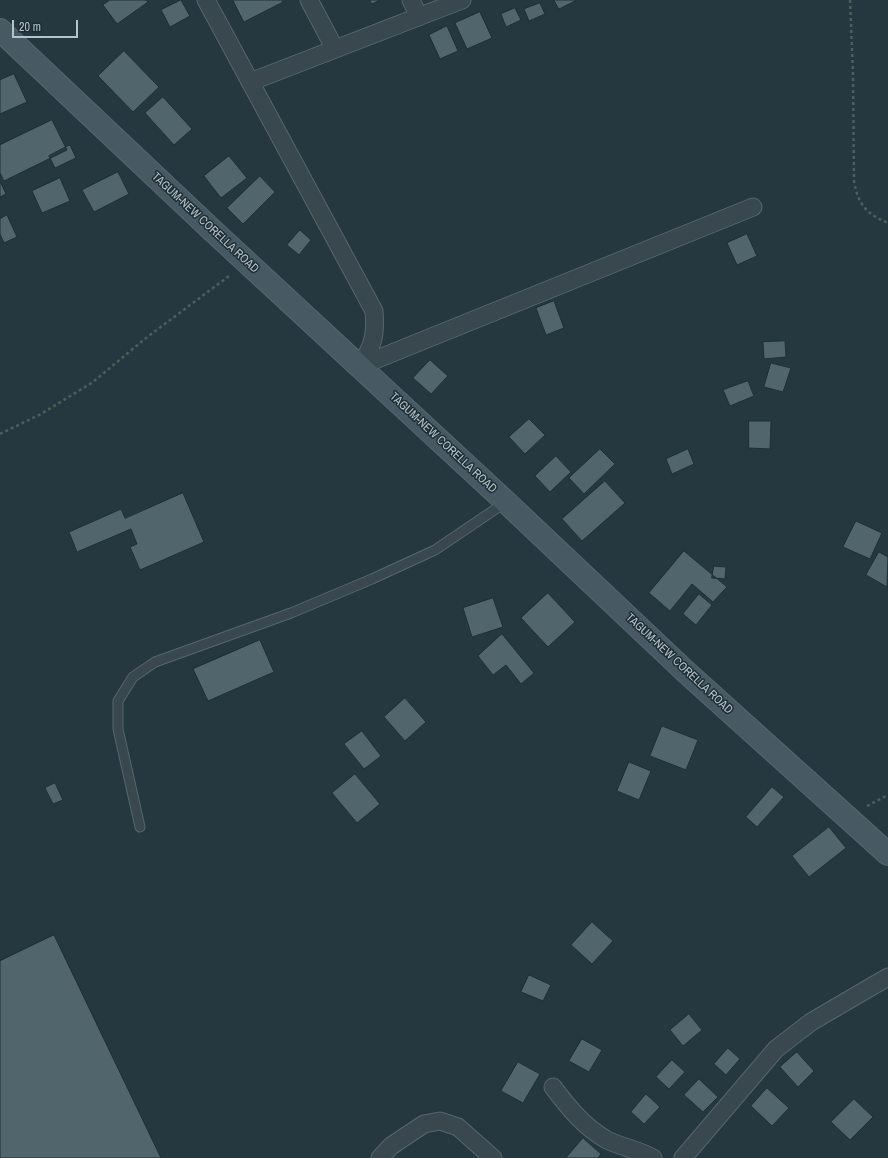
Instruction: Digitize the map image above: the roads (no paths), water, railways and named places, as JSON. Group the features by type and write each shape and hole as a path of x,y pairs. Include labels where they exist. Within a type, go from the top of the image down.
{"main road":[{"name":"TAGUM-NEW CORELLA ROAD","path":"0,30 247,263 506,502 686,672 888,854"}],"street":[{"path":"206,0 374,311 376,332 371,349 360,366"},
{"path":"309,0 335,49"},
{"path":"411,0 420,16"},
{"path":"250,82 462,0"},
{"path":"360,366 753,207"},
{"path":"683,1158 776,1049 811,1022 888,977"},
{"path":"552,1087 574,1114 591,1130 607,1140 653,1158"},
{"path":"380,1158 391,1146 424,1124 440,1121 458,1127 493,1158"}],"lane":[{"path":"140,828 118,728 118,701 133,677 155,662 372,580 435,550 506,502"}]}
